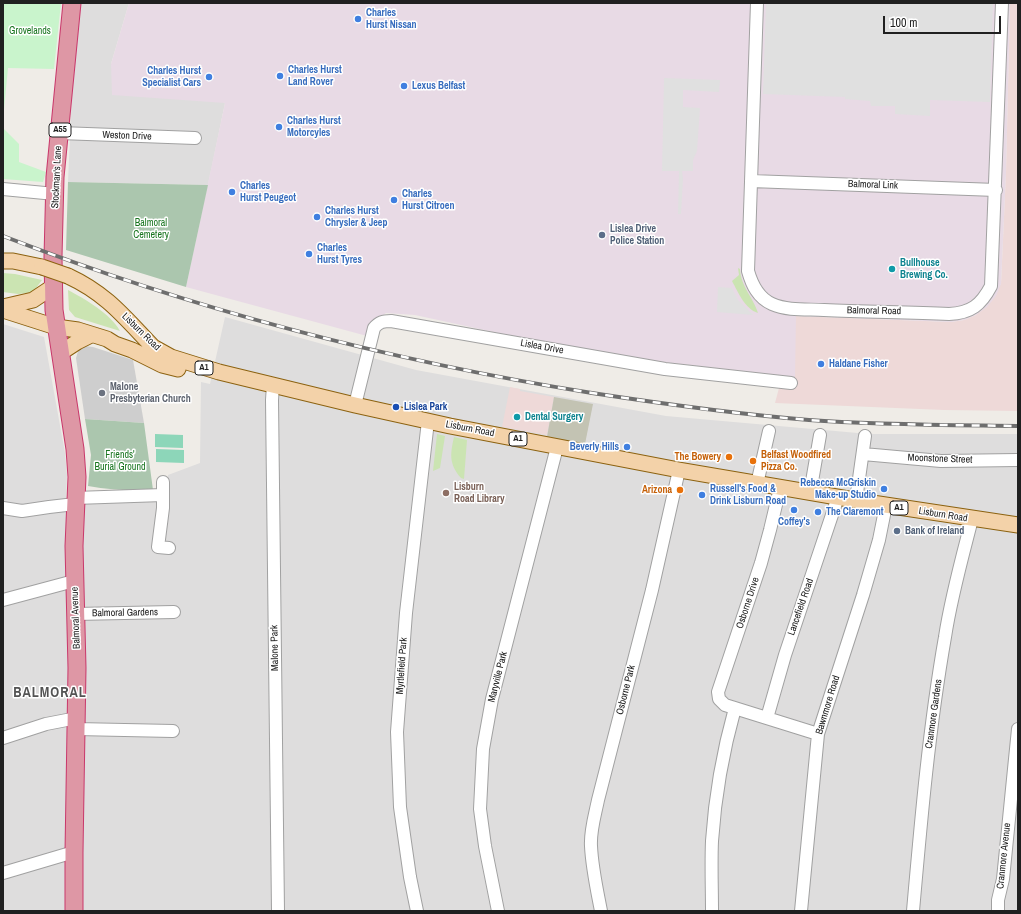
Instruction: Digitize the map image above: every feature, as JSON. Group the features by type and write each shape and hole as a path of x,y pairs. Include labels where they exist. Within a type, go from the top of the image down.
{"highway":[{"name":"Stockman's Lane","path":"56,327 54,310 55,177 72,3"},
{"name":"Balmoral Avenue","path":"56,327 75,449 77,477 75,501 74,580 77,668 74,911"}],"main road":[{"name":"Lisburn Road","path":"3,261 13,261 42,267 68,276 86,285 111,303 153,347 171,357 219,372 355,405 557,447 886,506 1018,525"},
{"path":"3,307 33,300 54,286"},
{"name":"A1","path":"3,310 56,327 106,338 121,338 153,347"},
{"path":"60,353 91,335"},
{"name":"A1","path":"106,338 115,344 132,350 162,365 206,376 219,372"}],"street":[{"name":"Balmoral Road","path":"757,3 748,271 756,290 762,298 771,304 782,307 847,311 961,313 971,310 980,303 992,286 1002,3"},
{"name":"Weston Drive","path":"60,133 195,138"},
{"name":"Balmoral Link","path":"751,181 996,190"},
{"path":"3,189 55,194"},
{"name":"Lislea Drive","path":"355,405 374,328 378,323 391,320 665,369 791,383"},
{"name":"Malone Park","path":"273,385 278,911"},
{"name":"Myrtlefield Park","path":"417,911 410,877 400,807 397,732 406,613 428,421"},
{"path":"757,484 769,431"},
{"path":"810,493 820,435"},
{"path":"856,500 865,436"},
{"name":"Maryville Park","path":"498,911 485,846 480,809 483,749 492,699 557,447"},
{"name":"Moonstone Street","path":"862,454 941,460 1018,460"},
{"name":"Osborne Park","path":"601,911 592,861 591,845 593,825 598,800 652,590 679,470"},
{"path":"162,482 163,508 158,547 169,548"},
{"name":"Osborne Drive","path":"780,488 761,563 718,692 719,699 725,705 818,734"},
{"path":"3,508 22,511 75,501 163,495"},
{"name":"Lancefield Road","path":"766,718 785,655 838,497"},
{"name":"Bawnmore Road","path":"801,911 818,734 865,588 886,506"},
{"name":"Cranmore Gardens","path":"914,911 930,736 944,637 956,578 972,519"},
{"path":"3,600 74,580"},
{"name":"Balmoral Gardens","path":"75,614 174,612"},
{"path":"712,911 712,843 714,816 726,740 735,708"},
{"path":"3,738 46,724 77,724 173,731"},
{"name":"Cranmore Avenue","path":"998,911 998,900 1003,879 1018,729"},
{"path":"3,873 74,852"}],"shaded area":[{"path":"80,3 129,3 111,64 225,103 208,185 68,182 73,67"},
{"path":"129,3 1010,3 1006,172 1001,284 996,296 987,307 976,315 964,320 951,322 796,316 795,377 654,361 530,340 415,315 386,313 373,323 367,336 186,287 225,103 112,95 111,64"},
{"path":"766,3 993,3 990,102 930,100 930,116 895,114 895,106 871,106 870,101 845,99 845,97 763,94"},
{"path":"1010,3 1018,3 1018,411 944,410 775,403 779,388 794,389 795,316 951,322 964,320 976,315 1001,284 1006,172"},
{"path":"664,78 720,80 719,92 683,90 683,107 700,108 697,151 693,160 693,171 682,171 681,214 678,214 679,171 662,171"},
{"path":"718,287 732,288 738,300 753,315 717,312"},
{"path":"225,317 416,370 666,416 869,434 1018,434 1018,911 3,911 3,324 44,337 65,453 67,475 66,502 168,499 168,475 200,463 201,382 210,384"},
{"path":"84,346 93,347 133,360 144,423 85,419 76,358 79,348"},
{"path":"510,387 520,389 520,391 554,397 547,435 502,427"},
{"path":"554,397 593,404 585,444 547,437"}],"green space":[{"name":"Grovelands","path":"3,3 61,3 54,69 8,68 3,120"},
{"path":"3,128 19,144 19,162 46,172 43,182 3,179"},
{"name":"Balmoral Cemetery","path":"68,182 208,185 186,287 66,250"},
{"path":"738,268 740,269 745,287 758,313 749,308 739,295 732,281 739,275"},
{"path":"3,273 42,280 33,292 18,294 3,292"},
{"path":"68,290 90,302 104,313 120,331 75,317 69,310"},
{"name":"Friends' Burial Ground","path":"85,419 144,423 153,490 120,490 88,486 91,455"},
{"path":"155,434 183,435 183,448 155,447"},
{"path":"437,434 445,436 440,468 433,471"},
{"path":"454,437 467,440 464,479 457,473 452,464 451,454"},
{"path":"156,449 184,450 184,463 156,462"}],"railway":[{"path":"3,236 146,287 293,330 367,349 517,380 646,401 782,418 861,423 1018,426"}],"place":[{"name":"Charles Hurst Nissan","path":"358,19"},
{"name":"Charles Hurst Land Rover","path":"280,76"},
{"name":"Charles Hurst Specialist Cars","path":"209,77"},
{"name":"Lexus Belfast","path":"404,86"},
{"name":"Charles Hurst Motorcyles","path":"279,127"},
{"name":"Charles Hurst Peugeot","path":"232,192"},
{"name":"Charles Hurst Citroen","path":"394,200"},
{"name":"Charles Hurst Chrysler & Jeep","path":"317,217"},
{"name":"Lislea Drive Police Station","path":"602,235"},
{"name":"Charles Hurst Tyres","path":"309,254"},
{"name":"Bullhouse Brewing Co.","path":"892,269"},
{"name":"Haldane Fisher","path":"821,364"},
{"name":"Malone Presbyterian Church","path":"102,393"},
{"name":"Lislea Park","path":"396,407"},
{"name":"Dental Surgery","path":"517,417"},
{"name":"Beverly Hills","path":"627,447"},
{"name":"The Bowery","path":"729,457"},
{"name":"Belfast Woodfired Pizza Co.","path":"753,461"},
{"name":"Rebecca McGriskin Make-up Studio","path":"884,489"},
{"name":"Arizona","path":"680,490"},
{"name":"Lisburn Road Library","path":"446,493"},
{"name":"Russell's Food & Drink Lisburn Road","path":"702,495"},
{"name":"Coffey's","path":"794,510"},
{"name":"The Claremont","path":"818,512"},
{"name":"Bank of Ireland","path":"897,531"}],"district":[{"name":"BALMORAL","path":"50,693"}]}
